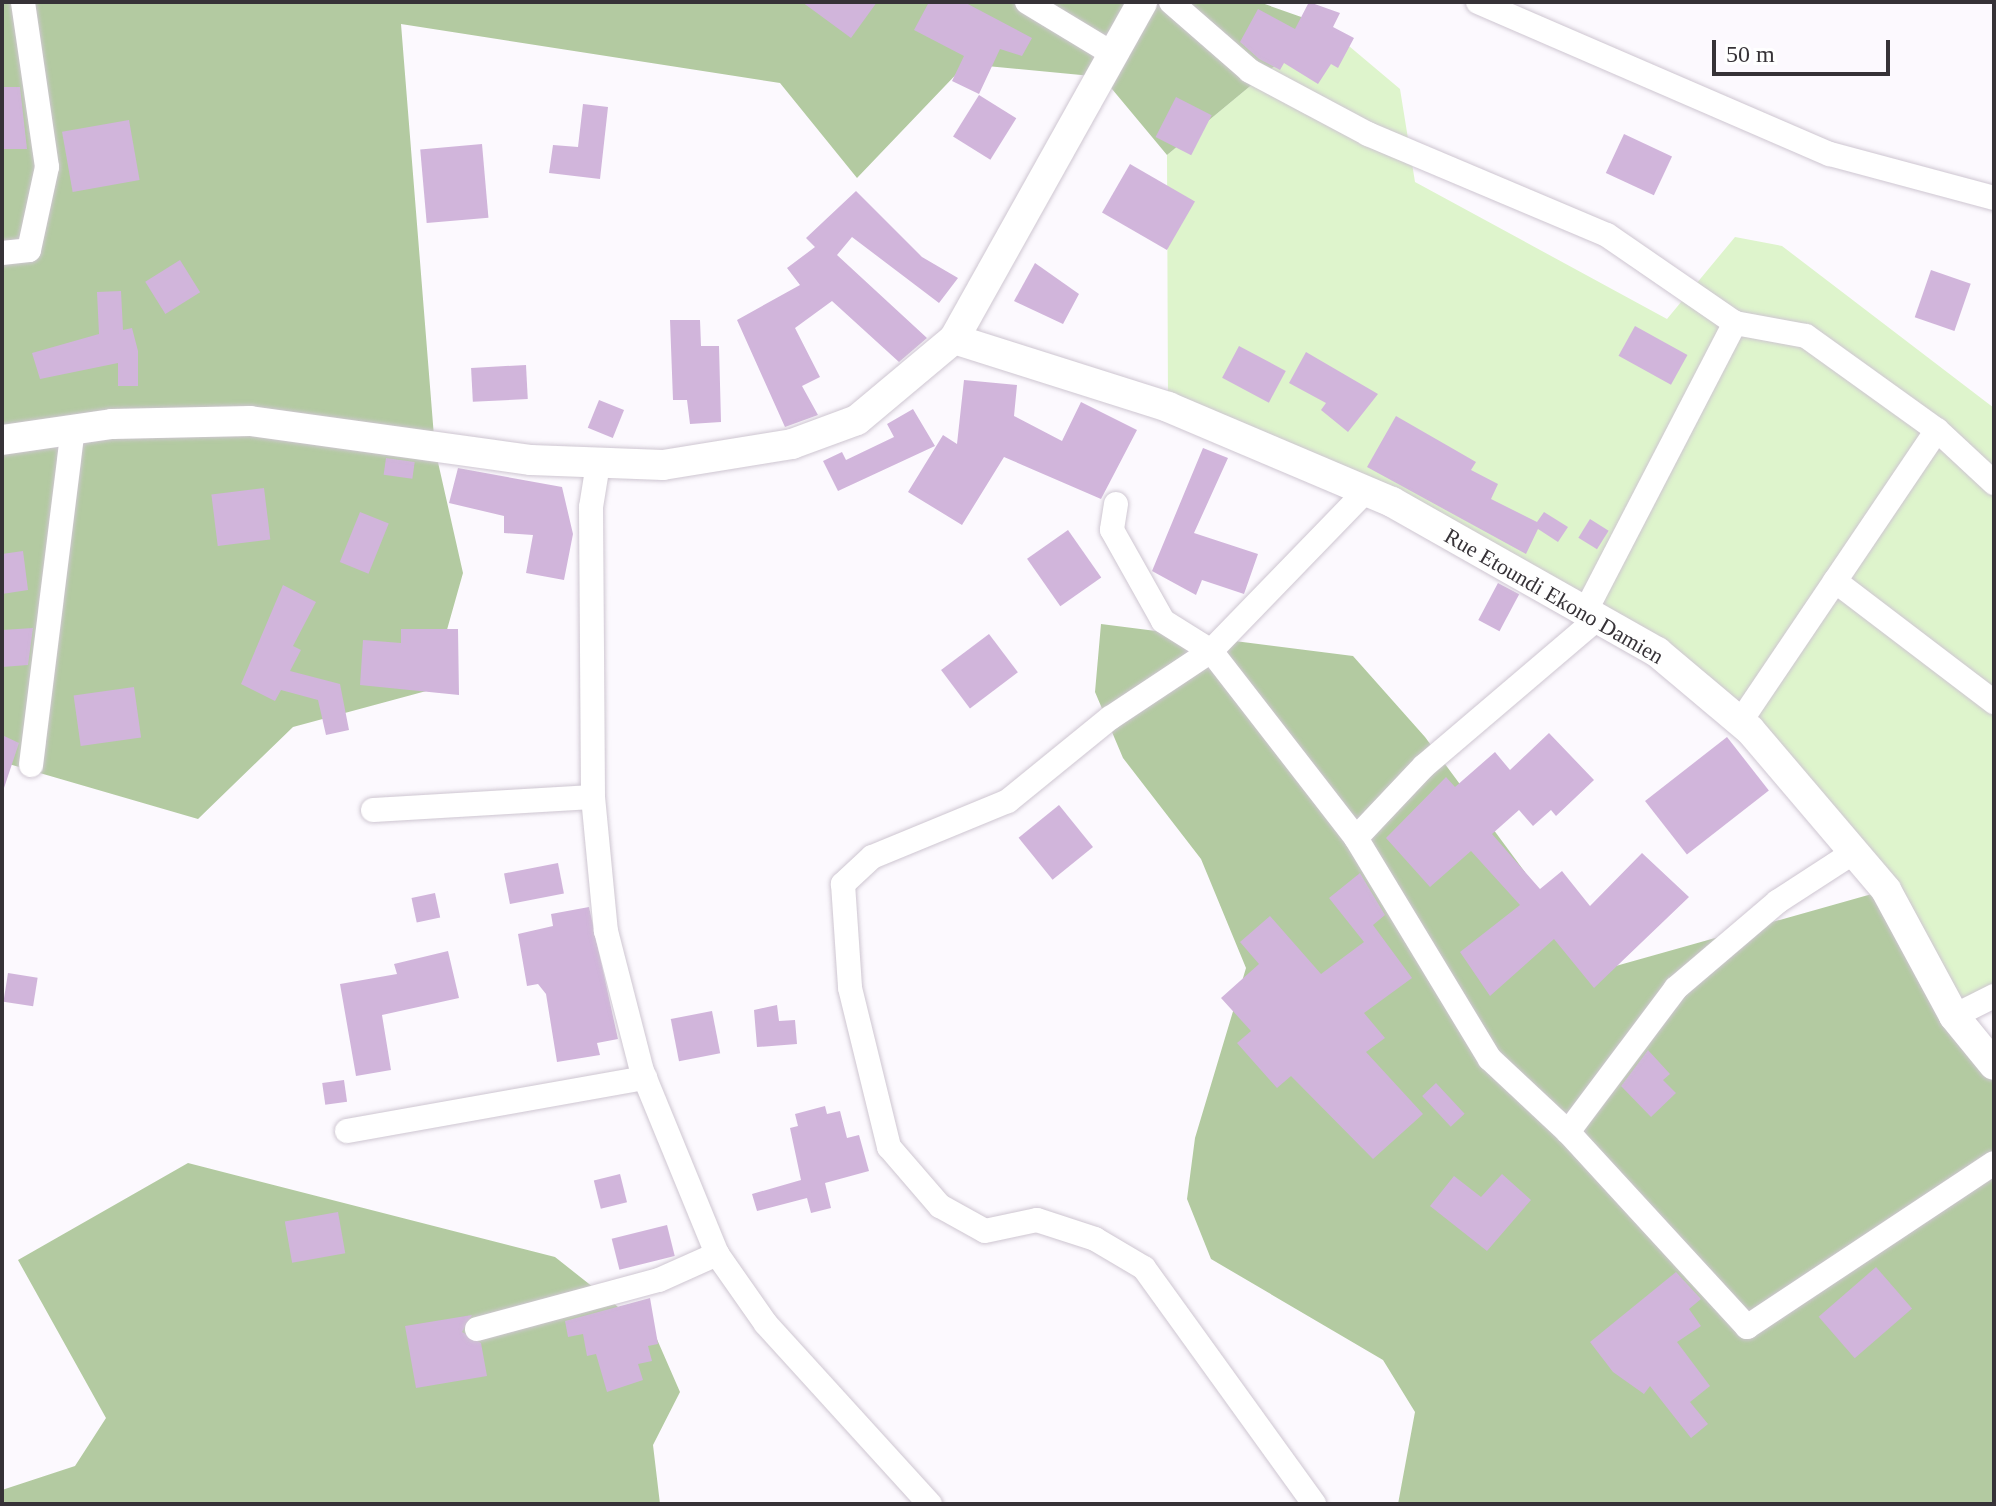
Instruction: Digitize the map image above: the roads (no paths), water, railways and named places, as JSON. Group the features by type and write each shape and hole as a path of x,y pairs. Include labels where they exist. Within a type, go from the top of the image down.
{"street":[{"path":"2,253 29,250 47,167 23,2"},
{"path":"1027,2 1113,54"},
{"path":"2,440 72,435 112,424 250,421 598,464 663,465 792,444 857,420 954,339 1142,2"},
{"path":"1171,2 1250,71 1368,134 1607,235 1735,323 1806,336 1937,430 1994,482"},
{"path":"1478,2 1830,154 1994,198"},
{"path":"1356,838 1424,766 1591,615 1735,323"},
{"name":"Rue Etoundi Ekono Damien","path":"954,339 1168,407 1362,495 1392,502 1657,652 1740,722 1886,890 1954,1016 1994,1065"},
{"path":"1740,722 1937,430"},
{"path":"31,765 72,435"},
{"path":"598,464 591,507 593,797 606,931 645,1078 717,1254 766,1324 930,1504"},
{"path":"1314,1504 1144,1268 1095,1239 1037,1220 985,1231 940,1206 889,1147 850,988 843,884 872,857 1008,801 1110,718 1211,651 1362,495"},
{"path":"1116,504 1112,530 1163,621 1211,651 1356,838 1490,1059 1568,1132 1747,1327 1994,1163"},
{"path":"1835,581 1994,702"},
{"path":"373,810 593,797"},
{"path":"1568,1132 1676,988 1777,902 1854,852"},
{"path":"1954,1016 1994,996"},
{"path":"347,1131 645,1078"},
{"path":"477,1329 659,1280 717,1254"}]}
